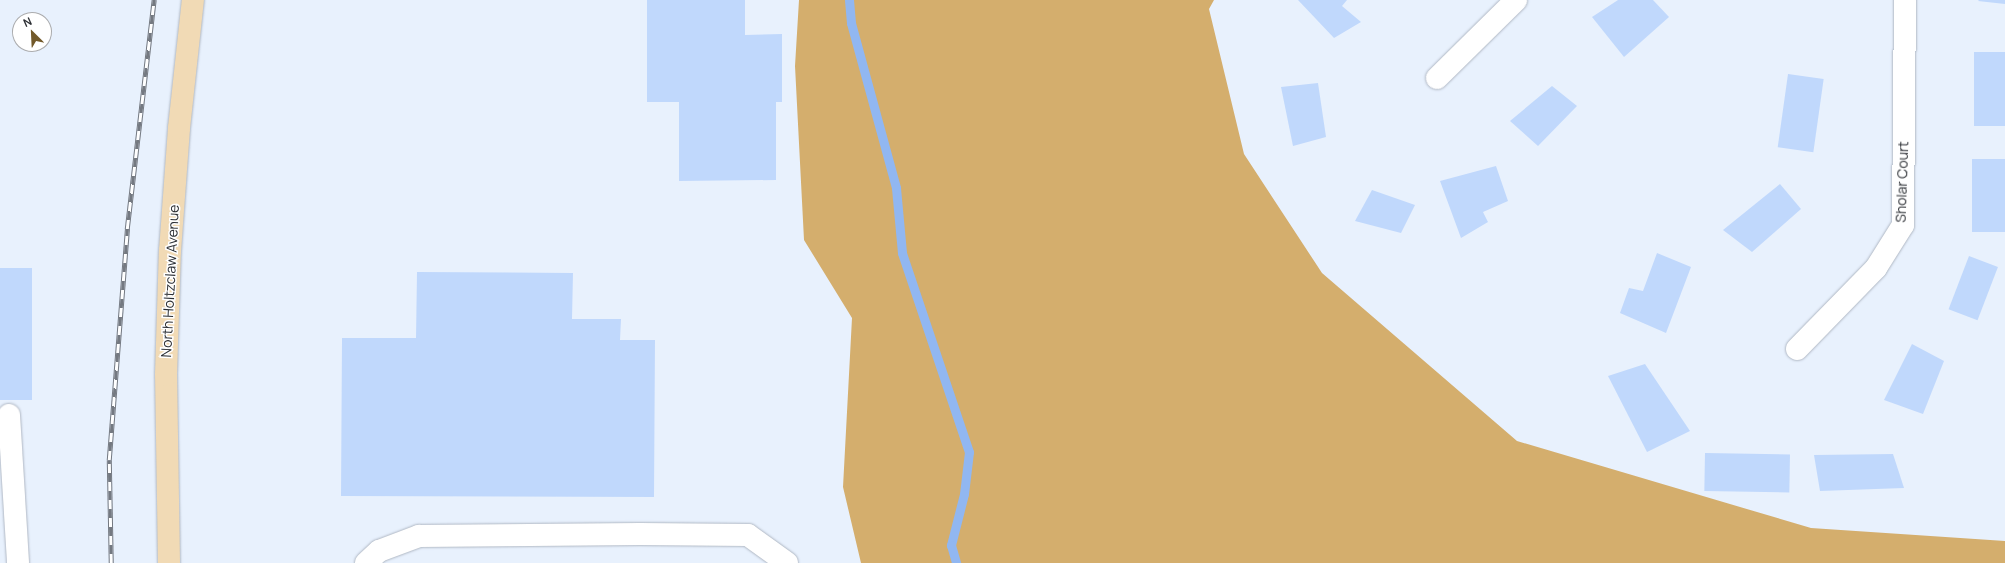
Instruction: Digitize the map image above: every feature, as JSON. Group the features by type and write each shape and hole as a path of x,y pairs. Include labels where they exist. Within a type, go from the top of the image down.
{"main road":[{"name":"North Holtzclaw Avenue","path":"169,563 166,375 170,251 179,128 192,0"}],"street":[{"path":"1437,78 1516,0"},
{"name":"Sholar Court","path":"1797,349 1876,268 1903,226 1905,0"},
{"path":"9,415 18,563"},
{"path":"366,563 378,551 419,536 640,534 748,535 787,563"}],"shaded area":[{"path":"799,0 1214,0 1209,9 1244,154 1322,273 1517,441 1811,528 2005,541 2005,563 861,563 843,487 852,318 804,240 795,66"}],"building":[{"path":"647,0 745,0 745,35 782,34 782,102 776,102 776,180 679,181 679,102 647,102"},
{"path":"1298,0 1347,0 1342,6 1361,22 1334,38"},
{"path":"1618,0 1653,0 1669,17 1624,57 1592,17"},
{"path":"2005,0 2005,4 1978,1"},
{"path":"1974,52 2005,52 2005,126 1974,126"},
{"path":"1788,74 1824,79 1813,152 1778,147"},
{"path":"1318,83 1326,137 1293,146 1281,87"},
{"path":"1552,86 1577,106 1538,146 1510,121"},
{"path":"1972,159 2005,159 2005,232 1972,232"},
{"path":"1496,166 1508,201 1483,212 1488,222 1461,238 1440,181"},
{"path":"1780,184 1801,209 1752,252 1723,230"},
{"path":"1372,190 1415,205 1401,233 1355,221"},
{"path":"1657,253 1691,267 1666,333 1620,313 1629,288 1643,291"},
{"path":"1969,256 1998,267 1978,320 1949,309"},
{"path":"0,268 32,268 32,400 0,400"},
{"path":"417,272 573,273 572,319 621,319 620,340 655,340 654,497 341,496 342,338 416,338"},
{"path":"1912,344 1944,361 1923,414 1884,400"},
{"path":"1645,364 1690,431 1647,452 1608,376"},
{"path":"1705,453 1790,454 1789,492 1704,491"},
{"path":"1893,454 1904,488 1820,491 1814,455"}],"waterway":[{"path":"849,0 851,23 896,188 902,253 969,452 964,494 951,545 956,563"}],"railway":[{"path":"111,563 109,460 127,229 154,0"}]}
